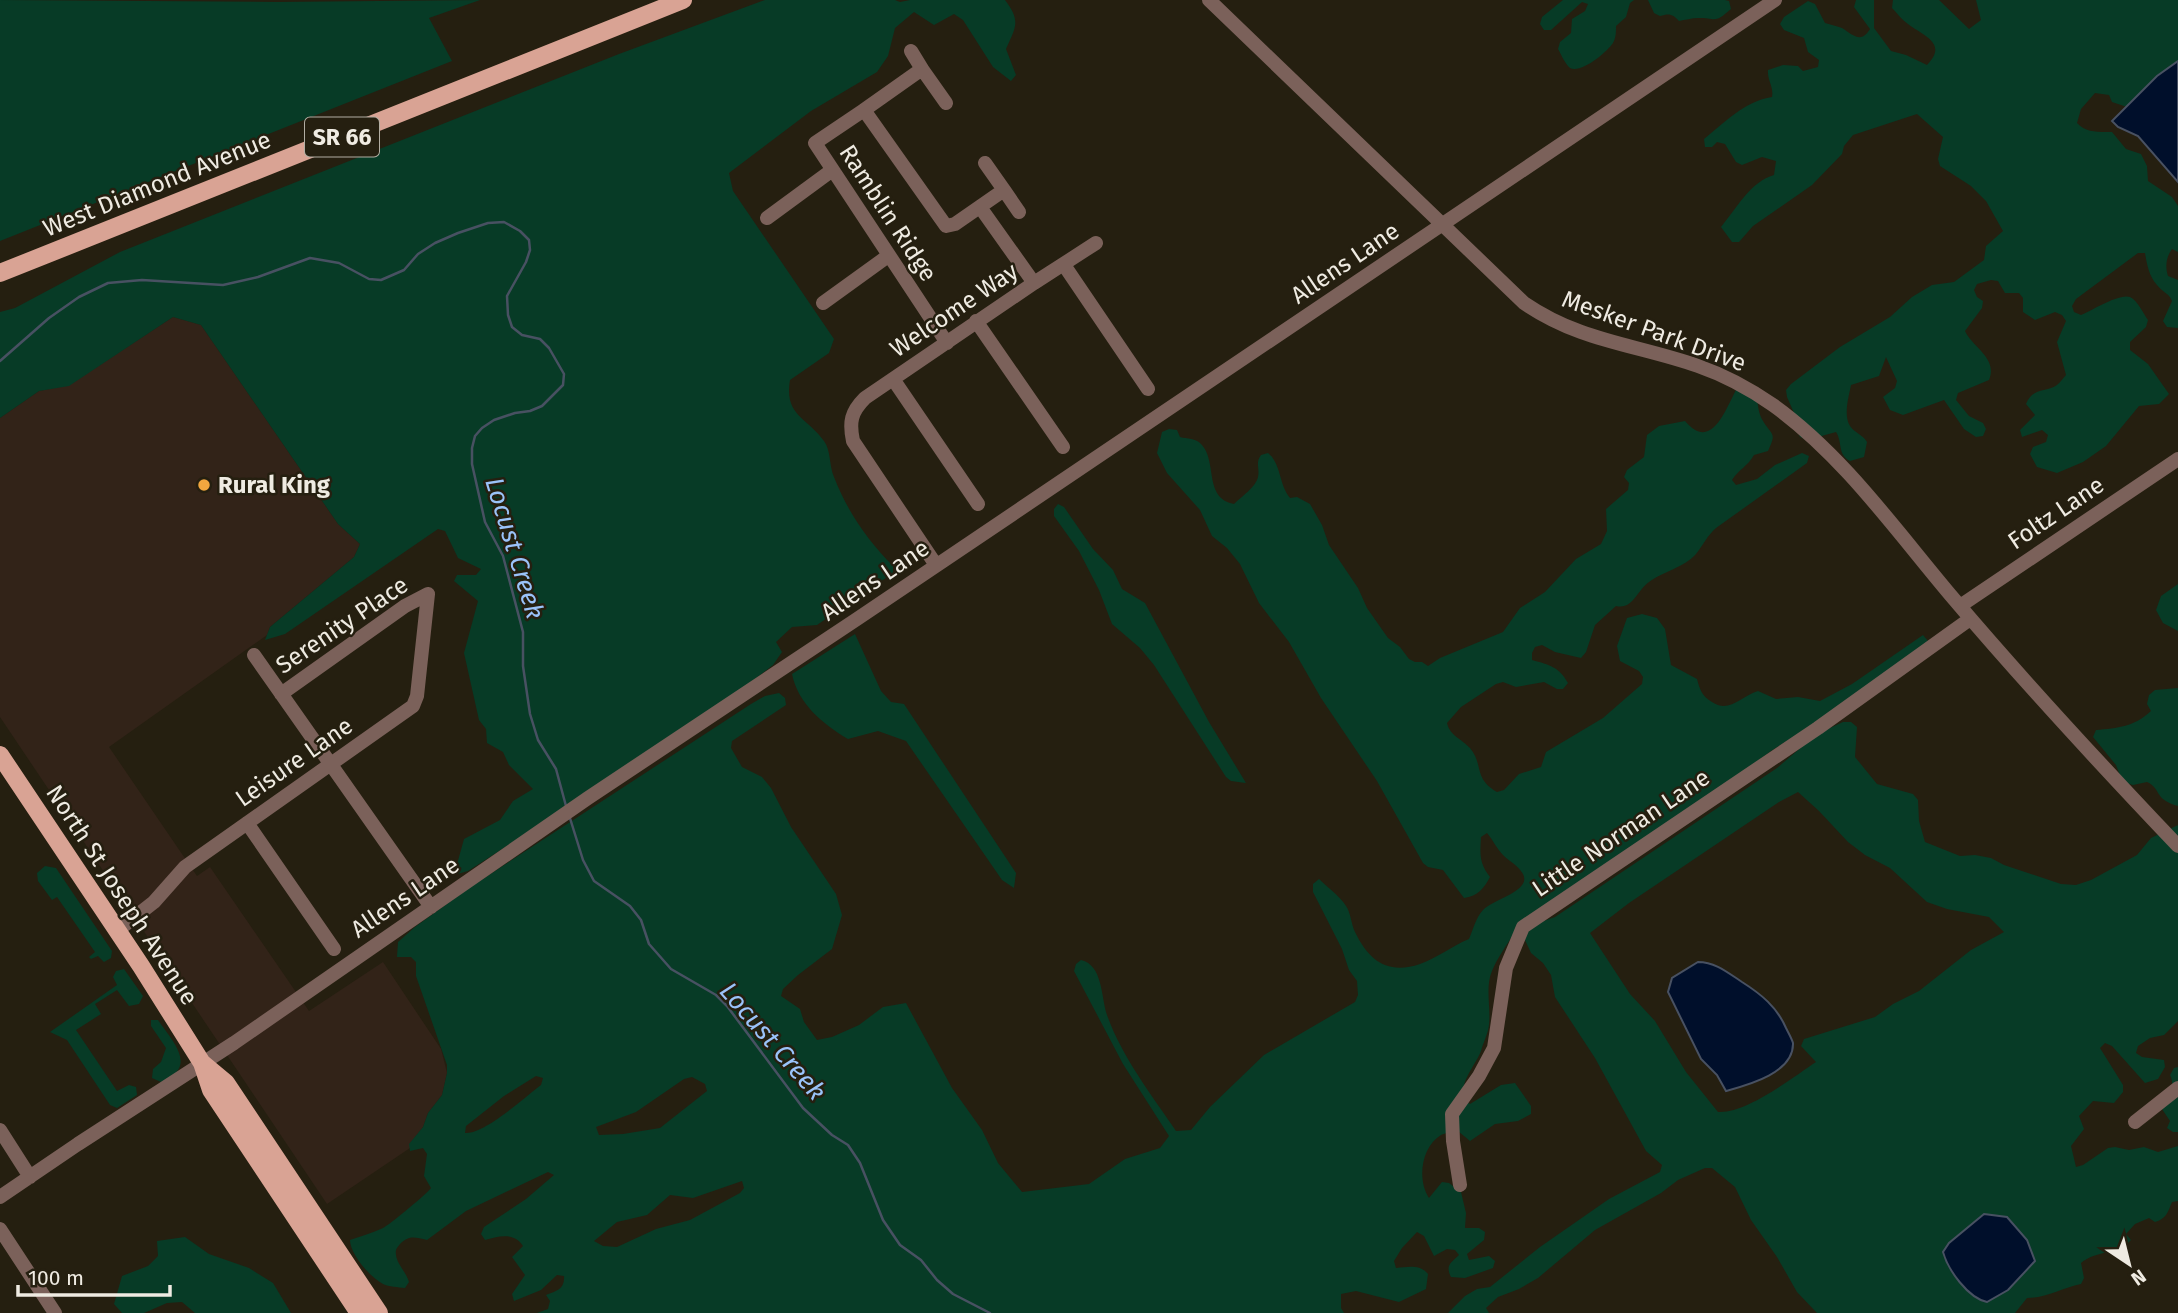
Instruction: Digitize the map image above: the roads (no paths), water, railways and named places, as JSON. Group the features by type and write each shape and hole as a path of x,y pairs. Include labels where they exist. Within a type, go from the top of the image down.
{"main road":[{"name":"West Diamond Avenue","path":"0,273 683,0"},
{"name":"North St Joseph Avenue","path":"0,755 202,1063 211,1090 359,1313"},
{"name":"North St Joseph Avenue","path":"202,1063 226,1083 379,1313"}],"street":[{"name":"Mesker Park Drive","path":"1209,0 1509,290 1556,323 1610,342 1699,366 1746,388 1792,419 1846,472 1970,619 2178,846"},
{"name":"Allens Lane","path":"0,1197 202,1063 587,798 1775,0"},
{"path":"911,51 946,103"},
{"path":"922,69 863,110 946,226 955,224 1004,190"},
{"name":"Ramblin Ridge","path":"863,110 815,144 947,343"},
{"path":"985,163 1019,212"},
{"path":"767,218 831,171"},
{"path":"980,207 1034,283"},
{"name":"Welcome Way","path":"936,565 853,441 850,424 852,415 865,398 1096,243"},
{"path":"823,303 888,257"},
{"path":"1064,264 1147,389"},
{"path":"976,321 1063,447"},
{"path":"893,379 978,504"},
{"name":"Foltz Lane","path":"1959,606 2178,459"},
{"name":"Serenity Place","path":"281,694 405,606 428,594"},
{"name":"Leisure Lane","path":"117,931 154,902 185,867 409,709 416,701 428,594"},
{"name":"Little Norman Lane","path":"1460,1185 1452,1114 1479,1076 1494,1048 1506,968 1523,927 1807,735 1970,619"},
{"path":"254,655 431,907"},
{"path":"247,823 334,949"},
{"path":"2135,1122 2178,1088"},
{"path":"0,1130 30,1177"},
{"path":"0,1229 55,1313"}],"water":[{"path":"2178,61 2178,182 2138,136 2118,127 2112,121 2157,76"},
{"path":"1698,962 1726,971 1773,1007 1793,1043 1786,1062 1778,1070 1757,1081 1726,1091 1717,1075 1701,1059 1668,992 1672,978"},
{"path":"1984,1214 2007,1217 2027,1240 2035,1261 2008,1290 1987,1302 1966,1289 1949,1267 1943,1252 1949,1243"}],"waterway":[{"name":"Locust Creek","path":"0,361 49,318 79,297 108,283 142,280 223,285 258,277 310,258 339,263 369,279 381,280 404,270 418,254 458,233 488,223 504,222 520,231 529,240 530,250 507,296 508,315 512,327 522,335 540,339 549,348 564,374 563,385 542,406 494,420 482,428 475,436 472,464 485,522 503,556 523,632 523,666 530,714 538,740 556,769 566,806"},
{"name":"Locust Creek","path":"569,815 583,860 594,881 630,906 641,920 649,944 671,969 716,995 727,1006 803,1108 832,1135 848,1145 860,1163 883,1220 900,1245 921,1260 953,1294 990,1313"}],"place":[{"name":"Rural King","path":"204,485"}]}
